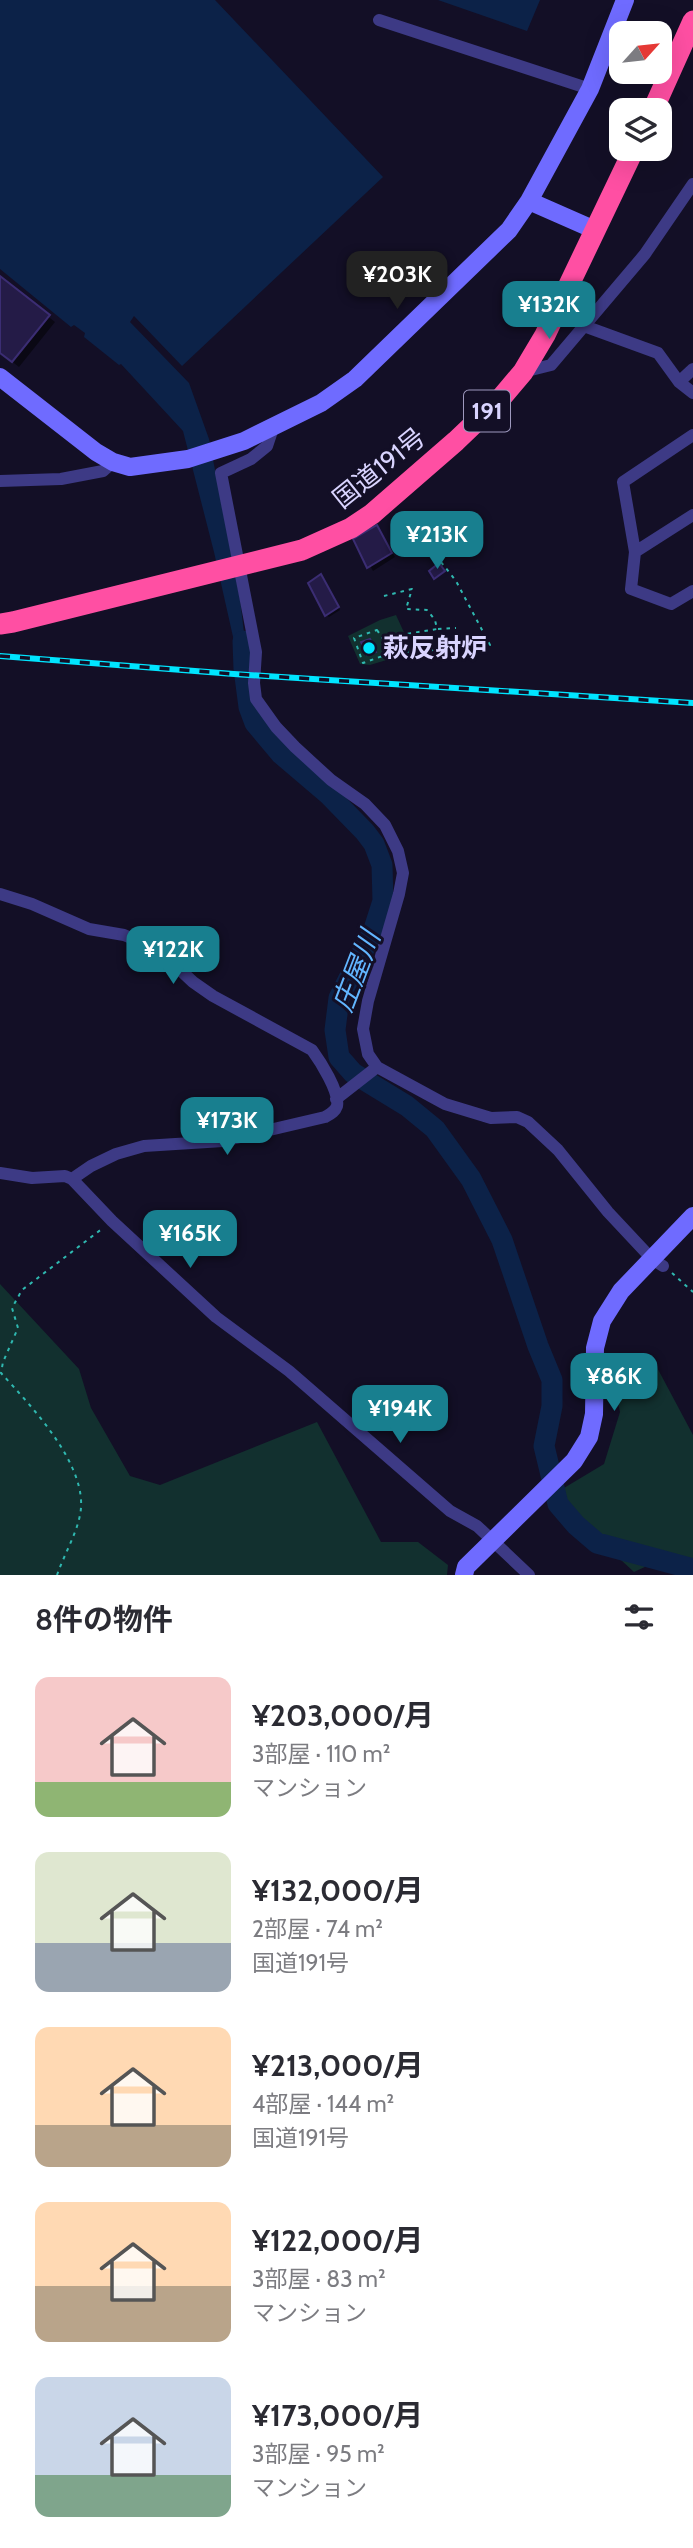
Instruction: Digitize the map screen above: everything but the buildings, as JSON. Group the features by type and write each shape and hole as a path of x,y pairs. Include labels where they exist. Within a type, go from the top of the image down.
{"highway":[{"path":"658,98 693,21"},
{"name":"国道191号","path":"0,624 302,550 351,528 372,514 456,441 501,398 523,372 545,335 628,161"}],"street":[{"path":"0,377 96,452 113,462 130,467 188,459 217,450 273,428 321,403 355,379 509,230 529,201 590,89 625,0"},
{"path":"379,20 590,89"},
{"path":"523,372 551,365 645,254 693,184"},
{"path":"529,201 595,230"},
{"path":"584,326 658,353 679,382 693,393"},
{"path":"679,382 693,369"},
{"path":"273,428 267,446 251,459 221,473 230,568 257,652 254,684 256,699 276,727 295,747 331,780 365,804 386,825 398,851 403,873 399,894 368,1001 363,1029 369,1054 377,1068 444,1104 491,1118 517,1117 528,1122 558,1150 608,1212 657,1263"},
{"path":"693,435 623,482 635,552 631,589 671,604 693,591"},
{"path":"0,481 61,479 103,471 113,462"},
{"path":"635,552 693,516"},
{"path":"0,894 32,904 89,929 124,935 160,952 213,996 312,1050 323,1064 337,1099 333,1113 325,1117 215,1142 144,1146 116,1154 72,1179"},
{"path":"337,1099 377,1068"},
{"path":"0,1173 32,1178 65,1176 72,1179 112,1221 216,1317 289,1371 450,1511 477,1526 529,1575"},
{"path":"464,1575 466,1567 574,1461 589,1437 594,1414 594,1348 602,1321 621,1291 657,1263 693,1216"}],"path":[{"path":"388,654 377,629 354,638 363,663 388,654 490,645 456,582 441,562"},
{"path":"384,596 412,589 406,609 427,610 435,620 437,629"},
{"path":"385,642 406,634 456,628"},
{"path":"57,1575 80,1516 81,1497 76,1478 55,1437 1,1373 18,1328 12,1308 22,1290 112,1221"},
{"path":"657,1263 693,1292"}],"green space":[{"path":"396,615 413,652 370,665 360,664 348,636"},
{"path":"0,1284 79,1369 91,1408 130,1476 160,1485 317,1422 381,1542 418,1542 448,1565 447,1575 0,1575"},
{"path":"608,1357 653,1360 693,1435 693,1560 664,1558 634,1572 582,1524 559,1491 604,1464 620,1412"}],"water":[{"path":"0,0 215,0 383,177 182,366 134,316 130,322 189,383 209,439 240,599 248,667 240,668 183,431 121,364 84,337 85,333 74,325 71,327 0,269"},
{"path":"438,0 540,0 527,31"}],"waterway":[{"name":"庄屋川","path":"243,641 249,707 255,723 281,754 328,794 365,832 374,844 382,865 383,901 374,929 339,998 335,1030 339,1057 353,1073 407,1106 435,1129 471,1179 502,1240 552,1380 552,1406 544,1446 558,1504 576,1525 597,1543 693,1569"}],"railway":[{"path":"0,656 234,674 693,703"}],"place":[{"name":"萩反射炉","path":"369,648"}]}
